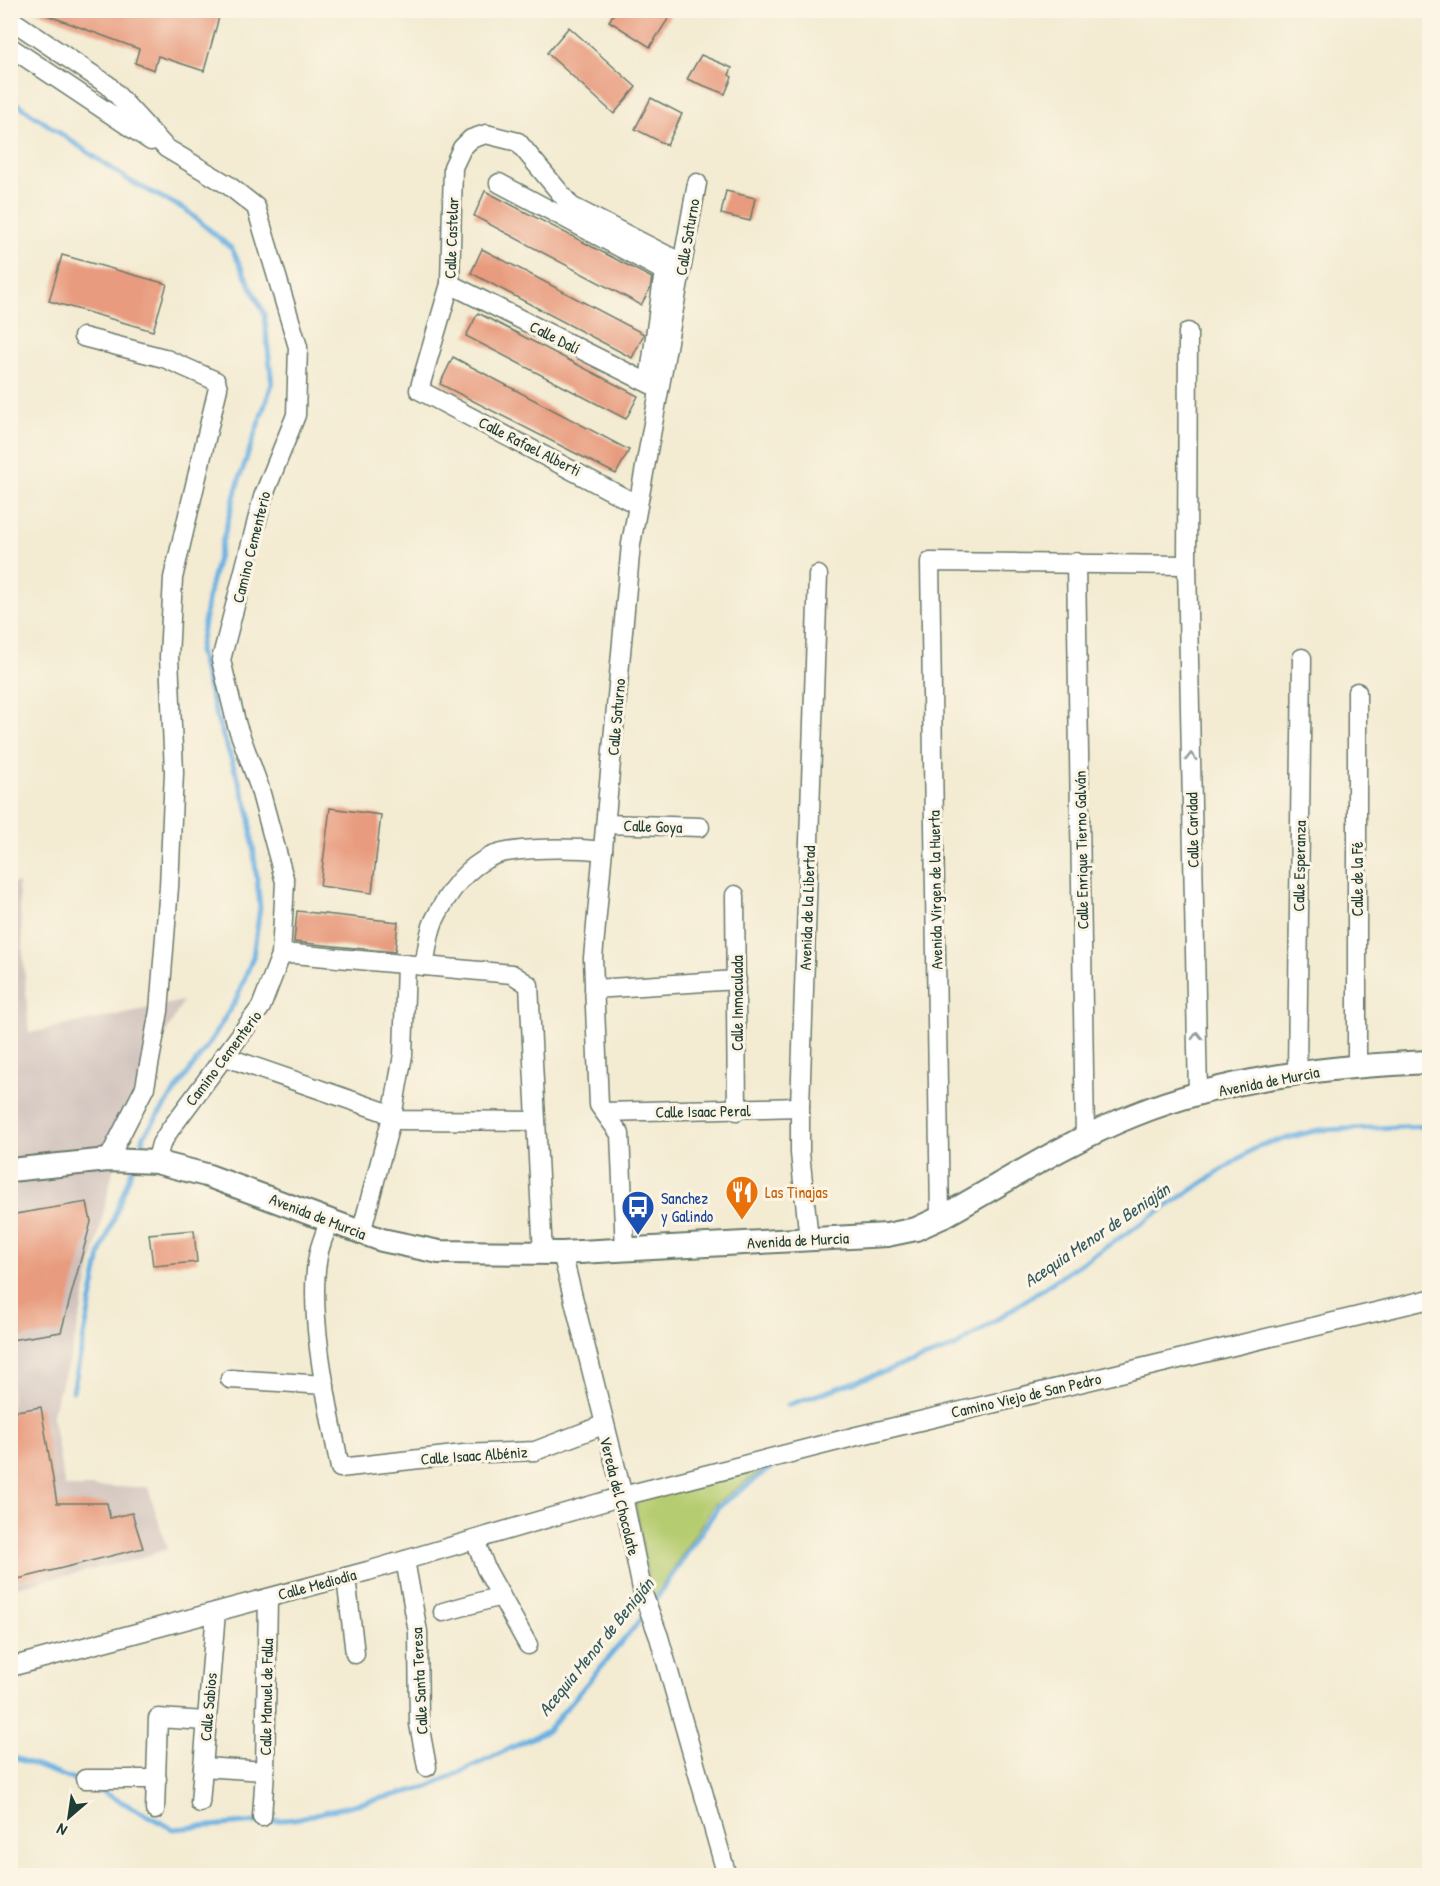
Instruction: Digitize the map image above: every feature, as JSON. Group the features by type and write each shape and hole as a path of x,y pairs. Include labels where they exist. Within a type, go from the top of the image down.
{"main road":[{"name":"Avenida de Murcia","path":"10,1170 113,1160 152,1162 206,1174 361,1233 397,1244 439,1252 552,1253 809,1240 901,1233 940,1218 1085,1137 1134,1115 1198,1095 1297,1074 1357,1065 1430,1062"}],"street":[{"name":"Camino Cementerio","path":"10,19 108,85 166,148 228,185 256,207 298,346 296,415 263,496 221,660 237,726 259,786 285,882 281,956 261,1007 223,1056 161,1144 152,1162"},
{"path":"10,47 146,139 166,148"},
{"name":"Calle Castelar","path":"419,390 450,284 453,167 462,148 471,139 486,134 518,142 571,206 682,263"},
{"path":"499,183 664,271 654,387"},
{"name":"Calle Saturno","path":"625,1250 620,1134 600,1105 592,958 631,544 654,387 682,263 697,183"},
{"name":"Calle Dalí","path":"450,284 654,387"},
{"name":"Calle Caridad","path":"1188,332 1187,565 1198,1095"},
{"path":"83,337 164,358 216,381 218,388 173,578 169,657 174,772 169,887 159,1011 145,1087 113,1160"},
{"name":"Calle Rafael Alberti","path":"419,390 638,505"},
{"name":"Avenida Virgen de la Huerta","path":"940,1218 930,562 1076,562"},
{"path":"1076,562 1187,565"},
{"name":"Calle Enrique Tierno Galván","path":"1076,562 1085,1137"},
{"name":"Avenida de la Libertad","path":"809,1240 800,1153 800,1107 818,575"},
{"name":"Calle Esperanza","path":"1297,1074 1302,658"},
{"name":"Calle de la Fé","path":"1357,692 1357,1065"},
{"name":"Calle Goya","path":"606,824 700,827"},
{"path":"361,1233 392,1117 415,965 433,923 449,896 464,874 491,856 531,850 603,851"},
{"name":"Calle Inmaculada","path":"735,895 737,1111"},
{"path":"281,956 294,954 415,965"},
{"name":"Vereda del Chocolate","path":"415,965 512,974 529,985 536,1121 552,1253 623,1496 643,1594 659,1637 726,1875"},
{"path":"594,989 737,980"},
{"path":"223,1056 399,1120 536,1121"},
{"name":"Calle Isaac Peral","path":"605,1112 737,1111 800,1107"},
{"path":"230,1379 325,1385 316,1311 318,1257 329,1221"},
{"name":"Camino Viejo de San Pedro","path":"623,1496 857,1436 1430,1299"},
{"name":"Calle Isaac Albéniz","path":"325,1385 340,1468 464,1454 535,1451 603,1425"},
{"name":"Calle Mediodía","path":"10,1667 345,1577 623,1496"},
{"path":"475,1540 486,1569 528,1645"},
{"name":"Calle Santa Teresa","path":"405,1560 418,1632 419,1724 427,1767"},
{"path":"345,1577 355,1654"},
{"path":"443,1612 501,1596"},
{"name":"Calle Manuel de Falla","path":"203,1767 265,1771 268,1598"},
{"name":"Calle Sabios","path":"200,1803 216,1612"},
{"path":"155,1810 158,1718 206,1721"},
{"path":"262,1816 265,1771"},
{"path":"85,1779 157,1779"}],"shaded area":[{"path":"10,883 18,883 29,1033 183,1001 128,1104 73,1348 52,1413 65,1487 148,1487 167,1549 134,1560 11,1588"}],"green space":[{"path":"776,1460 714,1505 652,1602 634,1495"}],"building":[{"path":"33,10 221,10 204,71 158,56 154,70 135,63 139,49"},
{"path":"616,10 662,10 670,16 650,47 609,21"},
{"path":"569,27 636,87 614,114 547,53"},
{"path":"701,55 732,68 729,75 732,77 725,94 687,79"},
{"path":"651,98 682,114 667,145 635,129"},
{"path":"485,191 652,278 650,289 641,305 474,216"},
{"path":"726,191 755,198 750,221 721,214"},
{"path":"482,249 644,334 632,358 471,273"},
{"path":"62,255 167,284 153,331 49,301"},
{"path":"478,313 638,396 626,419 466,336"},
{"path":"453,357 629,450 616,474 440,384"},
{"path":"330,808 381,815 372,893 320,886"},
{"path":"297,911 398,922 395,952 294,942"},
{"path":"87,1202 91,1222 61,1332 10,1340 10,1215"},
{"path":"194,1230 197,1262 153,1266 149,1234"},
{"path":"41,1407 57,1503 107,1503 110,1518 132,1513 143,1548 10,1581 10,1412"}],"waterway":[{"path":"10,99 130,181 186,210 232,249 264,313 272,384 238,483 210,588 199,651 216,715 249,811 260,907 253,957 236,1000 210,1042 145,1134 137,1155"},
{"name":"Acequia Menor de Beniaján","path":"788,1405 955,1347 1258,1146 1318,1130 1430,1126"},
{"path":"73,1391 100,1255 133,1167"},
{"name":"Acequia Menor de Beniaján","path":"652,1605 718,1507 777,1463"},
{"name":"Acequia Menor de Beniaján","path":"91,1786 173,1829 295,1819 428,1787 547,1731 647,1612"},
{"name":"Acequia Menor de Beniaján","path":"10,1756 82,1783"}],"place":[{"name":"Las Tinajas","path":"742,1221"},
{"name":"Sanchez y Galindo","path":"638,1236"}]}
